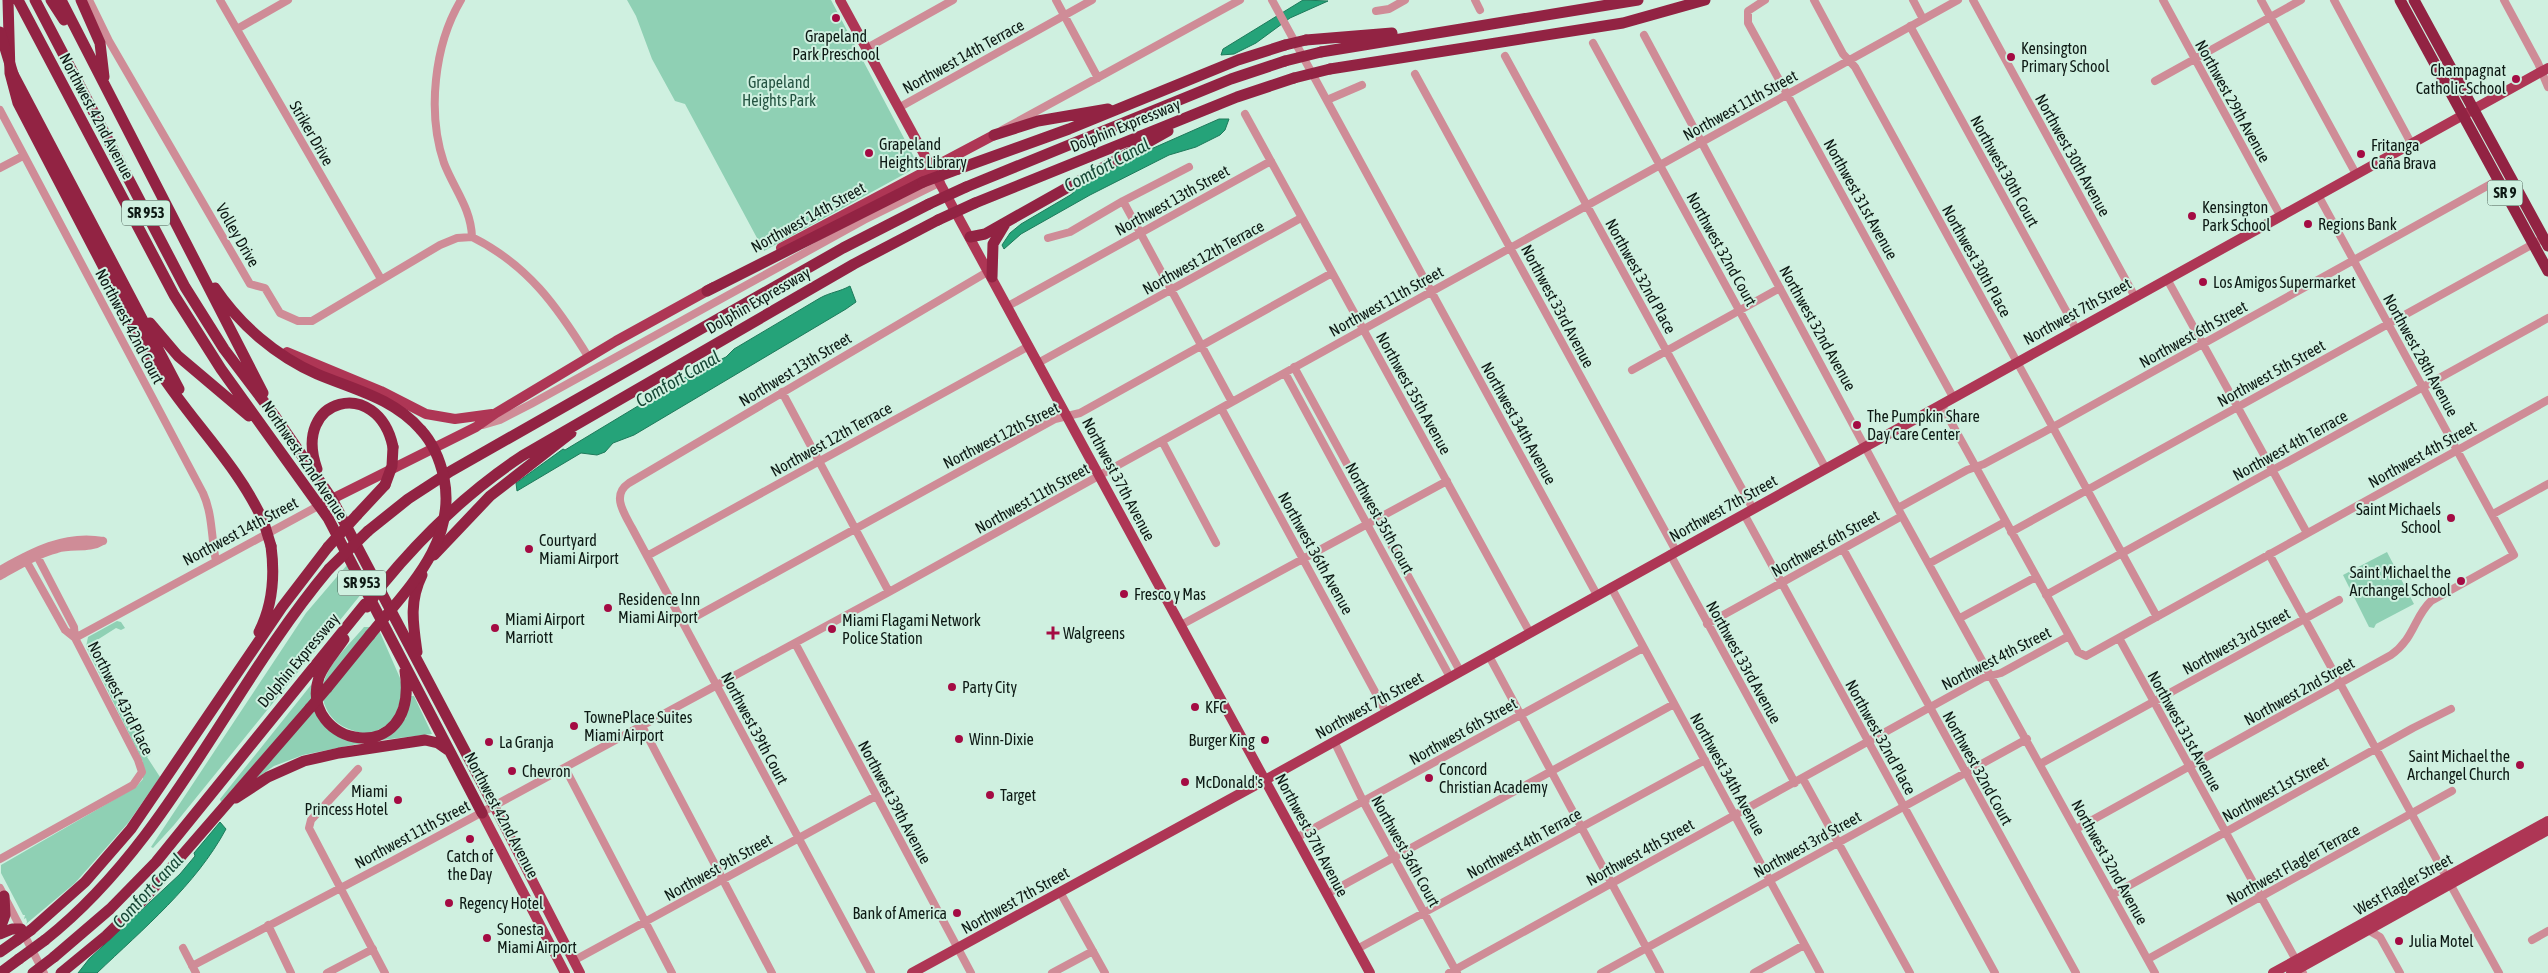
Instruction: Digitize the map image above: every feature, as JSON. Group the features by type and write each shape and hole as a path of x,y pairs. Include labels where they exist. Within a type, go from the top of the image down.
{"highway":[{"path":"8,0 10,73 18,103 152,360 173,393 248,490 264,523 271,546 273,577 270,604 262,627 246,658"},
{"name":"Northwest 42nd Avenue","path":"18,0 163,276 204,343 320,505 482,813"},
{"name":"Northwest 42nd Avenue","path":"34,0 185,287 224,349 274,415 332,499 494,806"},
{"path":"51,0 68,27 85,46"},
{"path":"61,0 274,415"},
{"path":"81,0 100,43 104,83"},
{"name":"Dolphin Expressway","path":"0,973 45,940 99,891 136,848 290,620 330,569 368,531 408,498 451,471 849,245 929,204 966,187 1231,79 1285,61 1321,52 1638,0"},
{"name":"Dolphin Expressway","path":"32,973 54,957 110,909 156,862 391,574 437,524 484,483 535,448 599,410 866,257 938,220 1206,110 1294,78 1330,69 1623,23 1704,0"},
{"name":"SR 9","path":"2400,0 2546,242"},
{"name":"SR 9","path":"2414,0 2468,112 2498,180 2548,271"},
{"path":"707,291 778,257 923,182 1069,129 1238,60 1306,40 1463,29"},
{"path":"0,32 13,74"},
{"path":"0,49 172,377 201,427"},
{"path":"994,135 1038,121 1119,107"},
{"path":"970,237 979,237 1206,110"},
{"path":"990,274 994,244 1006,222"},
{"path":"61,973 133,910 310,708 428,563 443,526 446,501 443,474 434,450 421,430 392,404 289,360 262,340 238,318 211,283 184,238"},
{"path":"128,291 172,351 237,404 272,440"},
{"path":"0,952 86,882 131,829 246,658 328,547 385,485 392,466 393,447 385,423 372,410 354,404 334,407 319,419 311,434 311,452 321,483"},
{"path":"419,661 413,625 413,602 421,576 438,548 496,492 599,410"},
{"path":"366,606 319,678 318,704 326,721 340,733 357,738 374,737 390,729 401,717 406,703 407,688 403,662"},
{"path":"222,809 268,777 312,759 422,740 438,743 451,753"},
{"path":"0,929 5,915 2,892"},
{"path":"0,934 8,930 23,933"}],"main road":[{"name":"Northwest 37th Avenue","path":"840,0 941,182 1370,973"},
{"name":"Northwest 7th Street","path":"912,973 1265,780 2545,69"},
{"name":"Northwest 14th Street","path":"320,505 476,428 496,413 774,251 994,135"},
{"path":"238,318 271,342 296,357 381,390 426,414 455,419 496,413"},
{"name":"Northwest 42nd Avenue","path":"494,806 578,973"},
{"name":"Northwest 42nd Avenue","path":"482,813 563,969"},
{"name":"West Flagler Street","path":"2274,973 2297,969 2379,924 2548,821"},
{"name":"West Flagler Street","path":"2297,969 2448,881 2548,830"},
{"path":"2510,851 2520,837"},
{"path":"552,949 565,959 573,961"},
{"path":"563,969 578,973"}],"street":[{"name":"Volley Drive","path":"88,0 109,40 250,284 265,288 280,313 298,320 312,321 440,245 457,238 472,237"},
{"name":"Striker Drive","path":"220,0 381,280"},
{"path":"237,30 288,0"},
{"path":"461,0 454,11 441,54 436,87 436,120 445,164 471,220 472,237 490,246 517,265 543,290 589,358"},
{"path":"867,48 953,0"},
{"path":"1056,0 1098,78"},
{"name":"Northwest 14th Terrace","path":"900,107 1092,0"},
{"name":"Northwest 14th Street","path":"994,135 1018,119 1098,78 1240,0"},
{"name":"Northwest 34th Avenue","path":"1272,0 1597,595"},
{"path":"1376,12 1389,9 1405,0"},
{"path":"1474,0 1480,10"},
{"name":"Northwest 31st Avenue","path":"1765,0 1754,6 1747,13 1748,24 1954,397"},
{"name":"Northwest 30th Place","path":"1814,0 1848,60 1855,67 2157,617"},
{"path":"1913,0 1923,19"},
{"name":"Northwest 11th Street","path":"194,969 268,925 482,813 889,592 1958,0"},
{"name":"Northwest 30th Avenue","path":"1973,0 2135,297"},
{"name":"Northwest 29th Avenue","path":"2163,0 2280,215"},
{"path":"2260,0 2356,174"},
{"path":"2155,81 2301,0"},
{"path":"2334,0 2411,143"},
{"path":"2504,0 2545,69 2548,87"},
{"name":"Northwest 30th Court","path":"1910,26 2076,329"},
{"name":"Northwest 32nd Avenue","path":"1644,35 1902,516 2155,973"},
{"name":"Northwest 32nd Court","path":"1593,44 1826,469"},
{"name":"Northwest 32nd Place","path":"1505,56 1753,509"},
{"name":"Northwest 33rd Avenue","path":"1416,74 1511,247 1673,552 1707,624 1799,781 1838,842 1910,973"},
{"path":"1327,100 1362,85"},
{"name":"Northwest 42nd Court","path":"0,110 206,498 210,511 211,541 216,561"},
{"name":"Northwest 35th Avenue","path":"1245,114 1530,633"},
{"path":"0,168 23,156"},
{"name":"Northwest 13th Street","path":"1008,306 1271,161"},
{"path":"1048,238 1070,232 1123,201 1189,168"},
{"name":"Northwest 6th Street","path":"1898,508 2052,427 2498,180"},
{"name":"Northwest 14th Street","path":"476,428 500,420 531,404 891,206 941,182"},
{"name":"Northwest 28th Avenue","path":"2318,195 2514,555"},
{"path":"1123,201 1232,402"},
{"name":"Northwest 12th Terrace","path":"1038,363 1301,218"},
{"name":"Northwest 5th Street","path":"2011,532 2533,244 2546,242"},
{"name":"Northwest 12th Street","path":"684,623 1055,420 1080,413 1332,273"},
{"name":"Northwest 13th Street","path":"619,495 622,488 629,483 782,392 990,274"},
{"path":"2168,279 2307,533"},
{"path":"1632,370 1780,288"},
{"name":"Northwest 4th Terrace","path":"2046,596 2548,318"},
{"name":"Northwest 12th Terrace","path":"647,556 1029,346"},
{"name":"Northwest 35th Court","path":"1294,367 1460,671"},
{"name":"Northwest 35th Court","path":"1285,373 1450,677"},
{"path":"782,392 889,592"},
{"name":"Northwest 4th Street","path":"1454,972 1983,678 1992,676 2069,636 2078,652 2086,656 2548,400"},
{"path":"1941,404 2069,636"},
{"name":"Northwest 36th Avenue","path":"1221,408 1386,712"},
{"path":"1162,441 1216,543"},
{"path":"1181,626 1447,480"},
{"path":"2493,514 2548,484"},
{"name":"Northwest 39th Court","path":"619,495 623,510 647,556 871,973"},
{"name":"Northwest 14th Street","path":"75,638 320,505"},
{"name":"Northwest 32nd Place","path":"1744,514 1995,973"},
{"name":"Northwest 6th Street","path":"1707,624 1902,516"},
{"path":"1930,564 2005,522"},
{"path":"0,570 25,559 36,554 63,542 103,541 93,546 58,548 36,554"},
{"name":"Northwest 32nd Court","path":"1843,549 2076,973"},
{"name":"Northwest 43rd Place","path":"0,859 133,785 142,772 138,760 75,638 74,627 36,554"},
{"path":"2270,554 2499,973"},
{"name":"Northwest 2nd Street","path":"2076,830 2386,659 2402,646 2432,601 2514,555"},
{"path":"0,576 25,559"},
{"name":"Northwest 43rd Place","path":"25,559 65,630 75,638"},
{"path":"1960,618 2036,577"},
{"path":"41,588 44,581 51,582"},
{"name":"Northwest 34th Avenue","path":"1611,587 1820,973"},
{"name":"Northwest 3rd Street","path":"2040,764 2339,600"},
{"path":"1414,610 1424,605"},
{"path":"1429,638 1439,633"},
{"name":"Northwest 31st Avenue","path":"2119,638 2261,897 2297,969"},
{"name":"Northwest 39th Avenue","path":"795,643 971,973"},
{"name":"Northwest 6th Street","path":"1296,838 1643,648"},
{"path":"1488,656 1660,973"},
{"path":"1327,894 1674,704"},
{"name":"Northwest 1st Street","path":"2112,895 2452,709"},
{"path":"642,726 772,973"},
{"name":"Northwest 3rd Street","path":"1601,973 2027,739"},
{"name":"Northwest 36th Court","path":"1334,741 1363,801 1454,972"},
{"name":"Northwest 4th Terrace","path":"1357,949 1705,760"},
{"path":"565,768 672,973"},
{"path":"358,769 308,825 385,973"},
{"name":"Northwest Flagler Terrace","path":"2148,960 2452,791"},
{"name":"Northwest 9th Street","path":"573,961 876,796"},
{"path":"2,892 44,973"},
{"path":"1060,892 1106,973"},
{"path":"2379,924 2380,937 2400,973"},
{"path":"268,925 291,973"},
{"path":"2368,930 2380,937"},
{"path":"2532,940 2548,931"},
{"path":"1754,973 1804,945"},
{"path":"182,948 194,969"},
{"path":"327,973 373,949"},
{"path":"1052,973 1093,951"}],"green space":[{"name":"Grapeland Heights Park","path":"627,0 831,0 915,159 910,171 764,251 685,104 675,101 652,59 636,16"},
{"path":"2387,552 2414,604 2376,624 2374,628 2369,627 2343,575"},
{"path":"347,565 362,593 174,825 153,848 151,847 306,613"},
{"path":"117,621 121,622 125,628 121,630 116,628 94,642 103,660 101,665 151,754 147,757 160,777 128,823 75,883 26,924 25,915 23,915 1,873 1,865 136,787 143,779 143,762 86,647 88,637"},
{"path":"364,627 372,627 379,630 400,678 403,691 394,721 369,735 344,727 334,720 326,708 323,697 323,685 333,664"},
{"path":"311,685 313,688 313,698 221,802 220,799"},
{"path":"410,696 414,696 432,734 374,741 392,732 406,718 404,716"},
{"path":"315,708 318,715 367,742 303,755 274,766 251,782"}],"shaded area":[{"path":"1303,0 1328,1 1290,18 1256,43 1234,54 1221,55 1223,49"},
{"path":"1219,119 1229,119 1225,130 1220,135 1196,147 1169,155 1090,195 1021,234 1004,249 1002,245 1010,233 1021,224 1072,194 1076,188 1142,153"},
{"path":"850,286 856,302 846,309 634,435 613,443 605,452 597,455 581,453 517,491 516,483 563,449 565,450 696,371 726,357 734,349 820,298"},
{"path":"220,822 226,829 214,849 200,869 168,906 97,973 78,973 89,959 180,874 195,856 194,853"}],"place":[{"name":"Grapeland Park Preschool","path":"836,18"},
{"name":"Kensington Primary School","path":"2011,57"},
{"name":"Champagnat Catholic School","path":"2516,79"},
{"name":"Grapeland Heights Library","path":"869,153"},
{"name":"Fritanga Caña Brava","path":"2361,154"},
{"name":"Kensington Park School","path":"2192,216"},
{"name":"Regions Bank","path":"2308,224"},
{"name":"Los Amigos Supermarket","path":"2203,282"},
{"name":"The Pumpkin Share Day Care Center","path":"1857,425"},
{"name":"Saint Michaels School","path":"2451,518"},
{"name":"Courtyard Miami Airport","path":"529,549"},
{"name":"Saint Michael the Archangel School","path":"2461,581"},
{"name":"Fresco y Mas","path":"1124,594"},
{"name":"Residence Inn Miami Airport","path":"608,608"},
{"name":"Miami Airport Marriott","path":"495,628"},
{"name":"Miami Flagami Network Police Station","path":"832,629"},
{"name":"Walgreens","path":"1053,633"},
{"name":"Party City","path":"952,687"},
{"name":"KFC","path":"1195,707"},
{"name":"TownePlace Suites Miami Airport","path":"574,726"},
{"name":"Winn-Dixie","path":"959,739"},
{"name":"Burger King","path":"1265,740"},
{"name":"La Granja","path":"489,742"},
{"name":"Saint Michael the Archangel Church","path":"2520,765"},
{"name":"Chevron","path":"512,771"},
{"name":"Concord Christian Academy","path":"1429,778"},
{"name":"McDonald's","path":"1185,782"},
{"name":"Target","path":"990,795"},
{"name":"Miami Princess Hotel","path":"398,800"},
{"name":"Catch of the Day","path":"470,839"},
{"name":"Regency Hotel","path":"449,903"},
{"name":"Bank of America","path":"957,913"},
{"name":"Sonesta Miami Airport","path":"487,938"},
{"name":"Julia Motel","path":"2399,941"}],"water label":[{"name":"Comfort Canal","path":"1107,165"},
{"name":"Comfort Canal","path":"678,379"},
{"name":"Comfort Canal","path":"148,891"}]}
